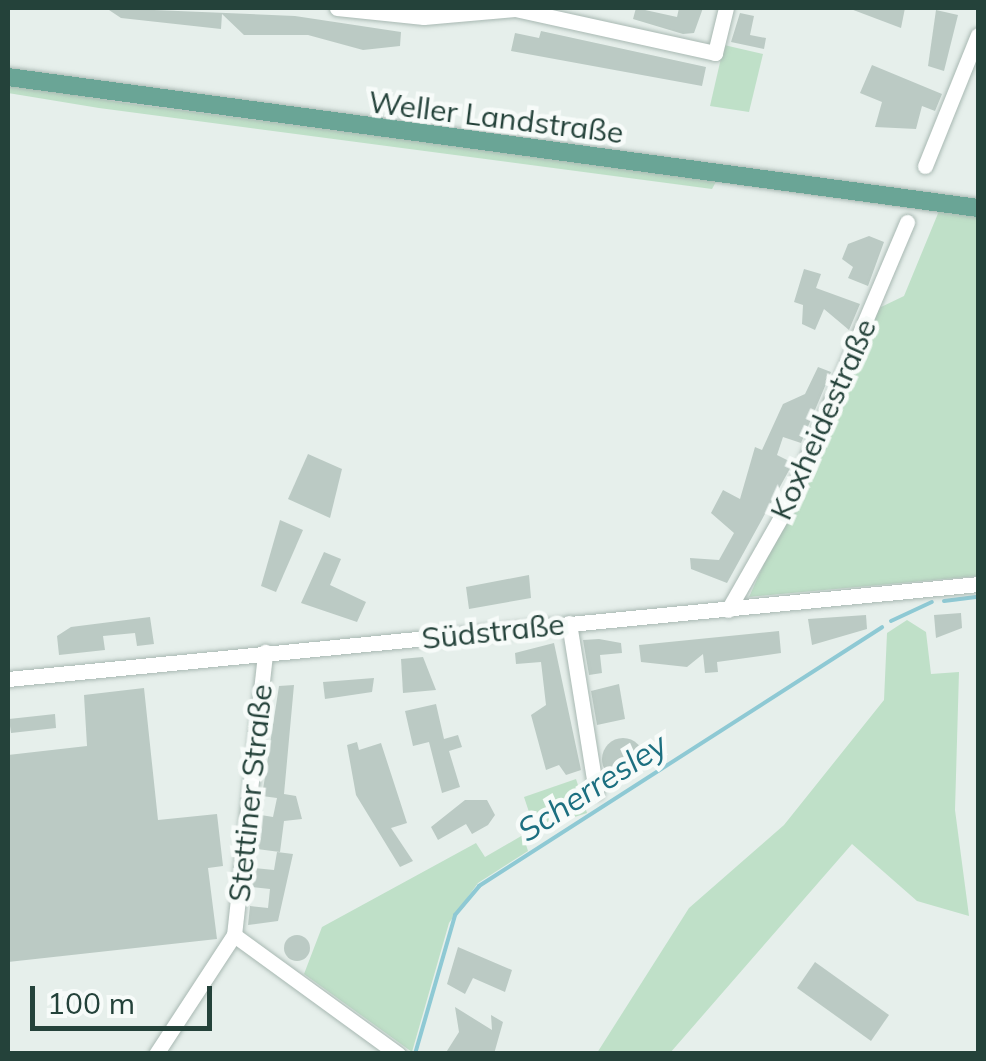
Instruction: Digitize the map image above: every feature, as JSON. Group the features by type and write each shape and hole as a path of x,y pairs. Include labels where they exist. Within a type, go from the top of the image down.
{"main road":[{"name":"Weller Landstraße","path":"8,77 978,208"}],"street":[{"path":"341,8 515,8 715,53 726,8"},
{"path":"925,166 978,35"},
{"name":"Koxheidestraße","path":"728,610 784,512 907,222"},
{"name":"Südstraße","path":"8,680 978,584"},
{"path":"568,623 596,792"},
{"name":"Stettiner Straße","path":"234,935 265,652"},
{"path":"156,1054 234,935 398,1054"}],"green space":[{"path":"724,45 763,54 749,112 710,106"},
{"path":"8,84 125,103 717,180 712,189 99,108 8,93"},
{"path":"939,211 978,216 978,576 749,597 879,308 904,296"},
{"path":"907,620 926,632 931,674 959,672 955,810 969,916 917,901 852,844 670,1053 597,1053 689,908 784,825 884,700 887,633"},
{"path":"576,779 587,813 535,830 524,797"},
{"path":"523,835 528,851 478,883 449,923 412,1052 304,974 322,927 476,843 485,857"}],"building":[{"path":"106,8 295,16 401,32 400,46 363,50 308,35 244,35 222,14 221,29 121,18"},
{"path":"636,8 677,17 679,8 703,8 694,33 683,34 633,19"},
{"path":"848,8 905,8 901,28"},
{"path":"936,10 958,15 944,71 928,66"},
{"path":"740,13 754,16 750,35 766,38 764,49 731,42"},
{"path":"541,31 706,67 702,86 511,51 515,33 539,38"},
{"path":"872,65 942,94 935,111 922,106 916,129 875,127 882,102 860,93"},
{"path":"869,236 884,242 868,286 848,278 853,267 842,259 848,244"},
{"path":"804,269 821,274 816,288 860,304 849,330 824,309 815,330 802,324 803,305 794,302"},
{"path":"818,367 831,372 801,443 783,437 777,455 793,463 727,583 691,569 690,558 719,560 734,533 711,513 723,490 740,499 755,447 762,450 783,404 805,394"},
{"path":"308,454 342,469 330,518 288,499"},
{"path":"280,520 303,530 276,592 261,586"},
{"path":"324,552 341,559 330,585 366,602 357,622 301,603"},
{"path":"529,575 531,598 469,609 466,587"},
{"path":"961,613 962,628 936,638 934,615"},
{"path":"866,615 867,629 812,645 808,619"},
{"path":"150,617 154,644 137,646 135,633 103,636 105,650 59,655 57,636 71,627"},
{"path":"779,631 781,653 717,662 718,672 705,673 703,654 687,667 641,662 639,645"},
{"path":"583,640 621,643 622,653 600,655 602,673 589,675"},
{"path":"554,643 581,770 566,775 559,765 546,770 531,715 546,705 541,662 516,664 515,653"},
{"path":"423,657 436,690 403,693 401,659"},
{"path":"374,678 372,692 325,699 323,682"},
{"path":"619,684 625,719 597,725 591,691"},
{"path":"294,685 284,794 296,796 302,819 284,821 280,852 257,849 261,815 273,817 277,798 262,796 279,686"},
{"path":"144,688 158,820 217,814 223,866 208,868 217,939 8,962 8,755 87,746 84,695"},
{"path":"436,704 444,739 458,735 462,747 449,751 460,787 442,793 429,742 413,746 405,711"},
{"path":"55,714 56,728 11,733 9,719"},
{"path":"623,738 638,744 644,759 638,774 623,780 608,774 602,759 608,744"},
{"path":"357,742 359,750 381,743 407,823 391,828 413,861 400,867 356,795 347,745"},
{"path":"465,800 487,800 495,815 488,825 472,834 466,824 438,840 431,827"},
{"path":"277,852 293,854 278,921 248,925 250,906 268,908 270,889 252,887 254,868 274,870"},
{"path":"297,935 306,939 310,948 306,957 297,961 288,957 284,948 288,939"},
{"path":"458,947 512,970 505,992 473,978 465,994 447,984"},
{"path":"815,962 889,1015 871,1041 797,988"},
{"path":"455,1007 492,1030 491,1015 503,1022 494,1054 445,1054 459,1032"}],"waterway":[{"name":"Scherresley","path":"944,601 978,597"},
{"name":"Scherresley","path":"891,621 932,602"},
{"name":"Scherresley","path":"415,1054 455,915 479,886 882,627"}]}
